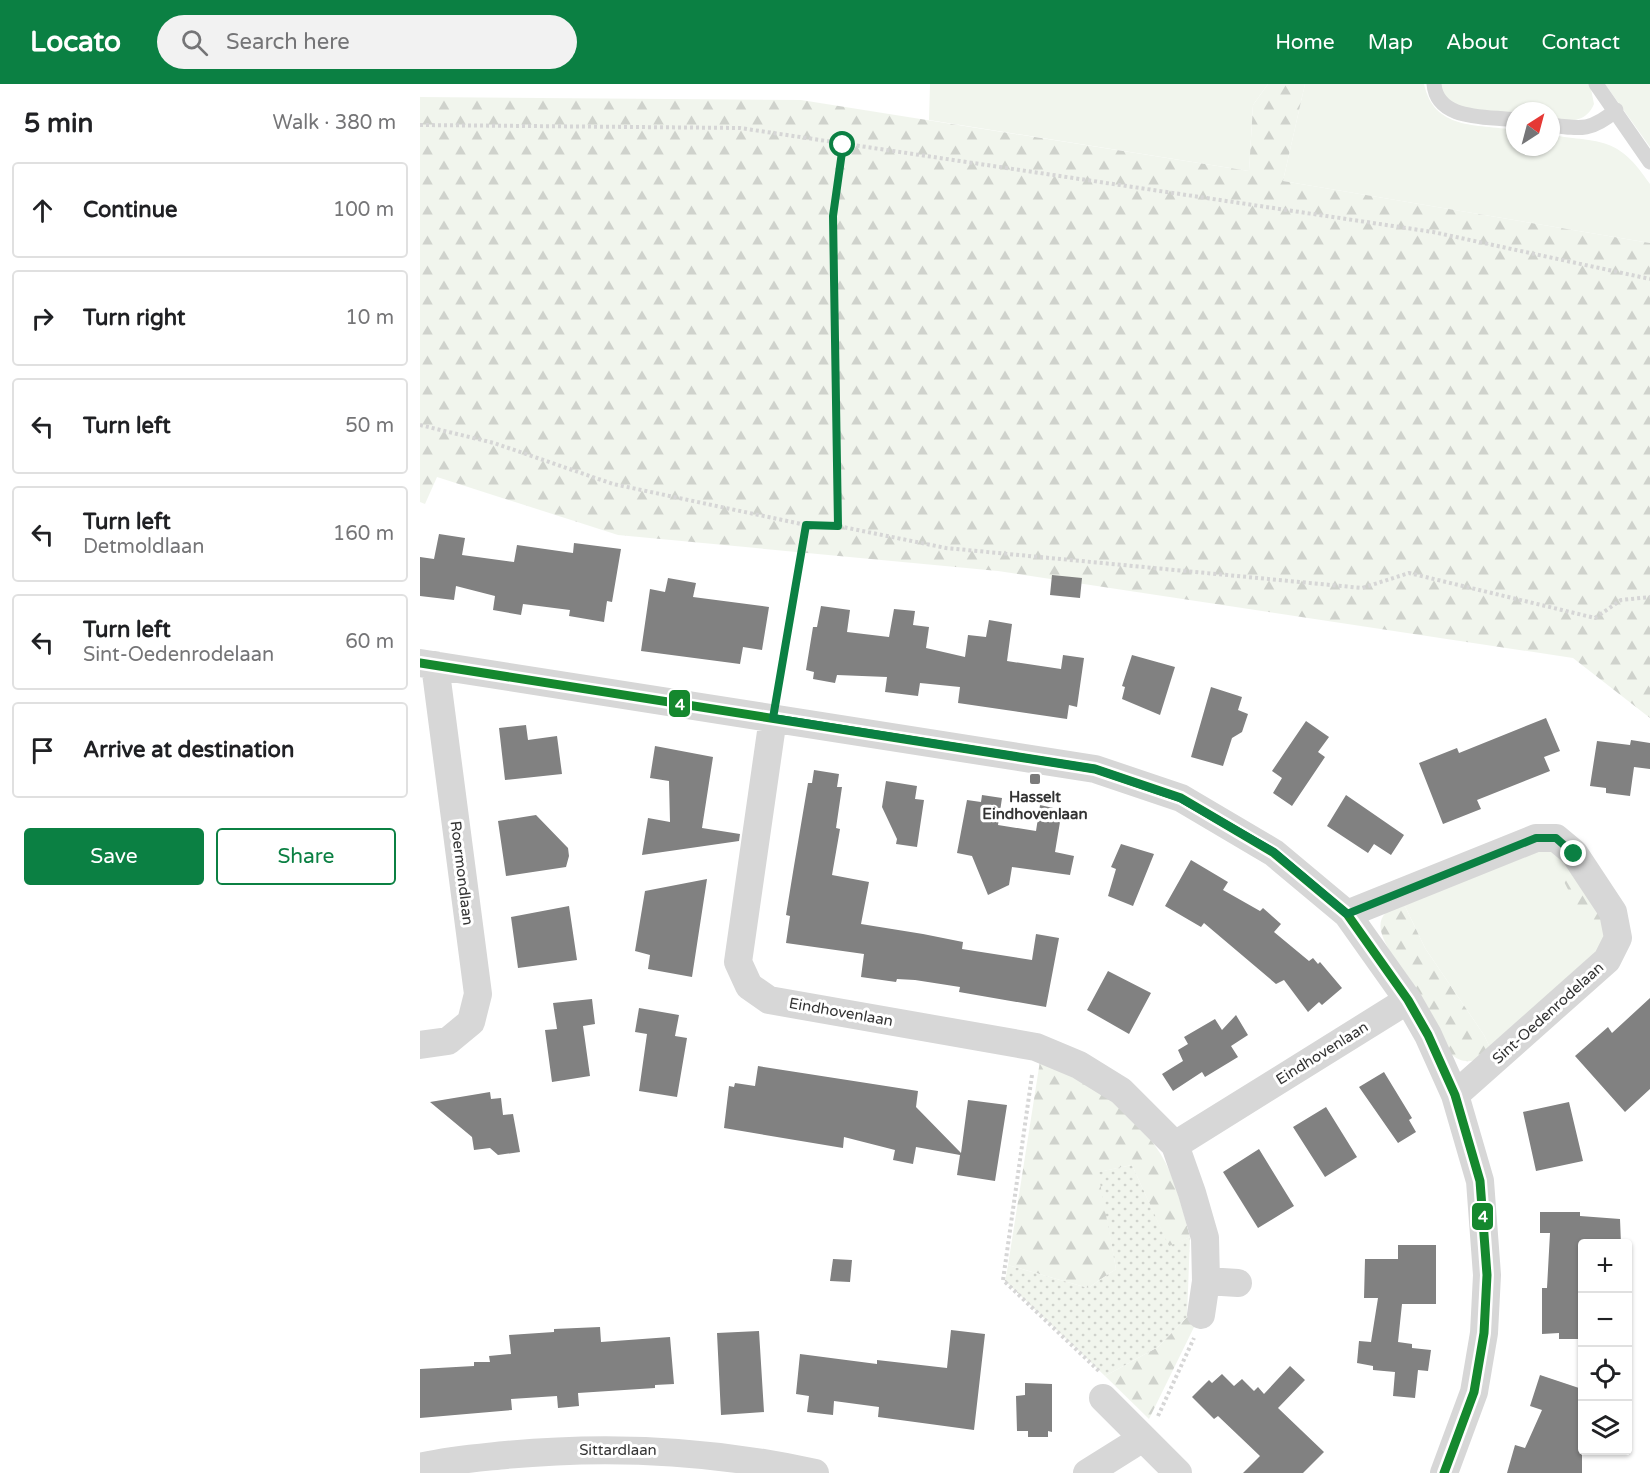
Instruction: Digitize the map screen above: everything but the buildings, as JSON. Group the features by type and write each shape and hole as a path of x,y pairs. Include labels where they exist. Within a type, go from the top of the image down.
{"street":[{"path":"427,664 1095,769 1180,798 1274,852 1347,914 1408,1000 1428,1035 1455,1095 1480,1181 1487,1275 1484,1333 1474,1392 1444,1473"},
{"name":"Roermondlaan","path":"420,1045 448,1041 471,1022 478,993 427,664"},
{"name":"Eindhovenlaan","path":"773,718 738,962 749,986 769,1000 1036,1047 1079,1065 1121,1091 1175,1145 1192,1193 1204,1238 1206,1281 1201,1315"},
{"name":"Sint-Oedenrodelaan","path":"1347,914 1536,838 1556,838 1574,854 1613,912 1618,938 1607,960 1455,1095"},
{"name":"Eindhovenlaan","path":"1175,1145 1408,1000"},
{"path":"1206,1281 1238,1283"},
{"path":"1103,1398 1178,1473"},
{"path":"1087,1473 1143,1438"},
{"name":"Sittardlaan","path":"420,1467 442,1461 559,1450 676,1450 815,1473"}],"lane":[{"path":"1434,84 1435,96 1447,109 1506,119"},
{"path":"1596,84 1650,162"},
{"path":"1560,125 1591,127 1601,124 1616,110"}],"path":[{"path":"420,125 740,129 1433,232 1650,279"},
{"path":"838,526 833,216 843,145"},
{"path":"420,424 494,443 613,484 806,525 838,526 946,548 1362,588 1409,573 1595,618 1621,600 1650,597"},
{"path":"773,718 806,525"},
{"path":"1036,1047 1003,1280 1104,1375 1103,1398"},
{"path":"1143,1438 1157,1417 1199,1327 1201,1315"}],"green space":[{"path":"930,84 1268,84 1253,105 1249,171 929,120"},
{"path":"1268,84 1305,84 1283,181 1650,243 1650,718 1573,658 998,571 618,535 437,477 425,504 420,502 420,97 801,100 1249,171 1253,105"},
{"path":"1305,84 1424,84 1429,99 1437,110 1447,117 1472,125 1506,129 1506,156 1560,156 1560,136 1608,144 1628,157 1650,184 1650,243 1283,181"},
{"path":"1439,84 1590,84 1594,104 1591,110 1581,118 1564,121 1560,121 1560,102 1506,102 1506,115 1466,110 1446,100"},
{"path":"1605,84 1650,84 1650,147"},
{"path":"1553,848 1609,940 1493,1054 1484,1035 1425,948 1403,902 1536,849"},
{"path":"1561,851 1607,919 1604,933 1589,920 1567,888 1554,856"},
{"path":"1403,902 1425,948 1484,1035 1493,1054 1466,1061 1450,1053 1388,948 1381,932 1381,920 1384,915 1388,910"},
{"path":"1040,1061 1092,1087 1108,1098 1149,1137 1166,1163 1178,1194 1190,1237 1169,1247 1132,1165 1099,1172 1116,1269 1088,1288 1008,1265"},
{"path":"1132,1165 1169,1246 1190,1237 1187,1317 1158,1347 1105,1376 1005,1281 1008,1265 1088,1288 1116,1269 1098,1172"},
{"path":"1187,1317 1197,1321 1149,1419 1105,1376 1158,1347"}],"transit line":[{"name":"4","path":"420,663 1095,769 1181,798 1274,853 1347,914 1408,1000 1428,1035 1455,1095 1480,1181 1487,1275 1484,1333 1474,1392 1444,1473"}],"place":[{"name":"Hasselt Eindhovenlaan","path":"1035,779"}],"route":[{"path":"843,145 833,216 838,526 806,525 773,718 1095,769 1180,798 1274,852 1347,914 1536,838 1556,838 1574,854"}]}
